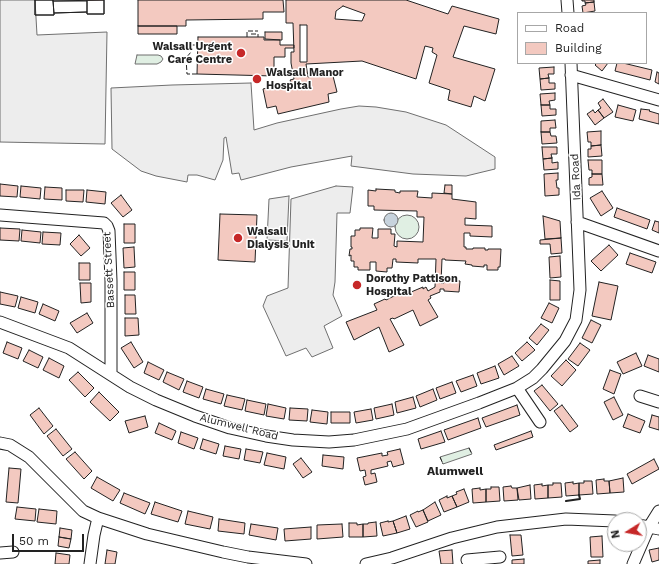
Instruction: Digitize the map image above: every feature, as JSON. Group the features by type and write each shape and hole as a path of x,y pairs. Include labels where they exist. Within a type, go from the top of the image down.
{"street":[{"path":"567,0 568,12"},
{"name":"Ida Road","path":"570,64 580,290"},
{"path":"571,75 659,100"},
{"name":"Bassett Street","path":"0,214 104,223 107,226 110,231 111,374"},
{"path":"577,222 659,251"},
{"name":"Alumwell Road","path":"0,322 69,348 130,387 156,400 195,416 230,428 266,436 328,442 354,440 407,429 516,388 532,378 542,369 565,341 576,320 580,290"},
{"path":"516,388 540,422"},
{"path":"640,396 659,402"},
{"path":"0,443 10,445 29,457 83,511 98,518 147,534 248,558 306,564"},
{"path":"633,564 649,527 659,511"},
{"path":"90,564 98,518"},
{"path":"366,564 392,558 452,538 497,527 566,519 607,521"},
{"path":"0,553 13,552"},
{"path":"467,560 483,561 500,557"}],"green space":[{"path":"137,55 158,55 163,59 157,64 135,64"},
{"path":"407,215 415,219 419,227 415,235 407,239 399,235 395,227 399,219"},
{"path":"469,448 472,454 443,464 440,457"}],"shaded area":[{"path":"0,0 35,0 37,35 107,32 105,144 0,142"},
{"path":"251,83 254,130 277,123 341,109 359,106 376,107 406,112 446,125 495,157 495,169 466,176 413,174 351,166 352,156 291,167 241,180 239,173 232,174 226,137 224,138 223,160 215,180 197,175 188,175 187,182 156,176 141,171 112,149 111,88"},
{"path":"336,186 353,187 350,213 337,213 335,282 333,295 342,316 324,326 333,348 312,357 306,348 286,356 263,306 267,296 288,288 291,199"},
{"path":"289,196 287,241 267,240 269,199"},
{"path":"391,213 396,215 398,220 396,225 391,227 386,225 384,220 386,215"}],"building":[{"path":"35,0 53,0 54,15 35,15"},
{"path":"35,0 104,0 104,14 87,14 87,12 35,15"},
{"path":"87,0 104,0 104,14 87,14"},
{"path":"138,0 283,0 284,12 263,12 263,19 186,20 186,26 138,26"},
{"path":"286,0 406,0 448,14 452,6 499,19 496,34 464,26 453,57 495,69 485,101 474,96 471,107 448,100 450,90 429,83 437,55 432,52 433,48 425,46 416,79 362,61 306,64 308,77 332,72 337,92 328,94 329,102 278,114 276,106 267,108 263,89 291,82 290,80 294,79 291,63 291,52 294,52 293,23 286,23","holes":["343,6 365,14 362,21 335,19 336,11","300,25 307,25 307,62 300,62"]},
{"path":"582,0 594,0 594,2 585,3 585,1"},
{"path":"53,1 87,1 87,12 54,13"},
{"path":"594,2 595,11 583,12 582,6 586,5 585,3"},
{"path":"138,26 177,26 177,34 138,34"},
{"path":"265,32 282,32 282,40 265,39"},
{"name":"Walsall Urgent Care Centre","path":"198,37 264,37 264,40 280,40 280,45 294,45 294,48 285,48 285,57 274,57 274,76 197,74"},
{"path":"596,64 607,64 602,71 595,65"},
{"path":"617,64 627,64 652,70 650,80 615,71"},
{"path":"554,67 554,74 548,74 549,78 540,79 539,68"},
{"path":"657,72 659,73 659,84 655,82"},
{"path":"549,78 549,83 555,83 555,89 541,90 540,79"},
{"path":"555,93 555,100 549,101 550,105 541,105 540,94"},
{"path":"603,99 613,112 604,118 598,110 601,108 598,103"},
{"path":"541,105 550,105 550,109 556,109 556,115 542,116"},
{"path":"618,105 636,110 633,121 615,117"},
{"path":"641,109 650,110 649,111 659,114 659,124 639,119"},
{"path":"593,110 595,113 598,110 604,118 595,125 587,114"},
{"path":"555,120 556,128 550,128 550,132 541,132 541,121"},
{"path":"601,131 601,145 591,146 591,142 588,142 587,132"},
{"path":"541,132 550,132 551,136 556,136 557,143 542,144"},
{"path":"601,145 602,156 588,157 588,149 591,149 591,146"},
{"path":"542,147 557,147 557,154 551,154 552,158 543,159"},
{"path":"552,158 552,163 558,162 558,169 544,170 543,159"},
{"path":"588,160 602,160 602,174 592,174 592,170 589,170"},
{"path":"558,173 558,180 556,180 557,188 559,188 559,195 545,196 544,174"},
{"path":"592,174 602,174 603,185 589,185 589,178 592,177"},
{"path":"0,184 18,186 17,197 0,196"},
{"path":"445,185 452,185 452,194 444,193"},
{"path":"21,186 41,188 40,199 20,197"},
{"path":"45,187 62,188 62,200 44,199"},
{"path":"376,189 395,190 395,192 400,193 400,191 418,191 417,197 432,198 432,193 452,194 452,199 476,202 476,219 465,218 465,225 492,226 492,237 470,236 470,233 464,233 464,247 466,247 466,249 501,249 500,267 498,267 498,270 487,270 487,265 484,265 484,267 472,266 465,264 466,261 442,259 441,283 444,283 444,280 460,281 459,292 444,291 444,289 440,289 440,292 430,296 431,298 428,300 438,317 420,326 413,310 394,319 390,319 404,345 389,352 379,327 354,340 346,322 377,310 374,304 402,292 404,295 423,287 423,289 426,287 428,291 435,287 436,259 418,259 418,263 396,262 396,259 393,259 392,268 387,268 387,272 376,271 376,262 370,262 370,270 358,270 358,267 354,267 354,261 351,261 351,255 349,256 350,249 352,249 351,236 355,236 355,230 360,230 360,228 373,228 372,238 378,238 378,229 391,229 391,234 395,234 394,246 397,247 397,241 423,242 424,217 417,217 417,211 374,210 374,206 368,206 368,190 376,191"},
{"path":"66,190 84,190 83,202 66,201"},
{"path":"87,190 106,192 105,204 86,202"},
{"path":"602,191 613,208 601,216 590,198"},
{"path":"121,195 132,210 123,217 111,203"},
{"path":"617,208 650,220 647,229 614,217"},
{"name":"Walsall Dialysis Unit","path":"220,214 257,215 255,262 218,260"},
{"path":"543,216 560,221 561,238 545,239"},
{"path":"655,221 659,222 659,233 652,230"},
{"path":"124,224 135,224 135,243 124,243"},
{"path":"0,228 20,229 19,241 0,240"},
{"path":"22,230 41,232 40,243 21,241"},
{"path":"43,232 61,233 60,245 42,244"},
{"path":"79,235 90,248 81,256 70,244"},
{"path":"561,238 562,253 551,254 550,244 540,244 540,240"},
{"path":"609,245 618,255 601,271 591,261"},
{"path":"134,247 135,267 124,268 123,248"},
{"path":"630,253 656,262 652,273 626,264"},
{"path":"560,256 561,277 550,278 549,257"},
{"path":"79,263 90,263 90,280 79,280"},
{"path":"124,272 135,272 135,290 124,290"},
{"path":"550,280 560,281 560,300 550,300"},
{"path":"599,282 618,286 611,320 592,316"},
{"path":"80,283 91,283 91,302 81,303"},
{"path":"0,292 18,296 15,307 0,304"},
{"path":"125,295 135,295 136,314 125,314"},
{"path":"21,297 38,302 35,313 18,308"},
{"path":"549,303 559,308 552,323 541,318"},
{"path":"43,304 59,311 55,321 39,314"},
{"path":"87,313 93,323 77,333 70,323"},
{"path":"125,318 138,318 139,335 125,336"},
{"path":"591,320 601,325 592,343 582,338"},
{"path":"541,324 549,330 537,345 529,338"},
{"path":"7,342 22,348 18,359 3,353"},
{"path":"131,342 143,362 134,368 121,348"},
{"path":"527,342 535,350 522,361 515,353"},
{"path":"580,343 590,350 578,366 568,359"},
{"path":"29,350 43,357 38,368 23,361"},
{"path":"636,353 642,366 623,374 617,362"},
{"path":"648,355 659,359 659,372 644,366"},
{"path":"512,356 519,366 504,375 498,364"},
{"path":"49,358 64,366 59,378 43,370"},
{"path":"566,360 576,370 562,386 551,376"},
{"path":"148,362 164,370 159,380 144,373"},
{"path":"495,366 499,378 481,384 477,373"},
{"path":"610,370 621,374 614,394 603,389"},
{"path":"78,372 94,388 85,397 69,380"},
{"path":"167,372 184,379 179,390 163,382"},
{"path":"473,375 477,386 461,392 456,381"},
{"path":"187,381 203,387 199,398 183,392"},
{"path":"452,382 456,393 440,399 436,388"},
{"path":"542,385 558,404 550,411 534,391"},
{"path":"206,389 224,394 221,404 203,399"},
{"path":"433,389 437,400 420,407 416,396"},
{"path":"99,392 119,412 110,421 90,402"},
{"path":"227,395 245,399 242,410 224,406"},
{"path":"413,397 416,408 397,413 395,402"},
{"path":"614,397 623,415 613,420 604,402"},
{"path":"247,400 266,404 264,415 245,411"},
{"path":"268,404 286,408 284,419 266,416"},
{"path":"392,404 394,415 376,419 374,408"},
{"path":"517,405 520,415 486,427 482,418"},
{"path":"562,405 578,426 570,432 554,411"},
{"path":"39,408 53,426 44,434 30,415"},
{"path":"290,408 308,409 307,421 289,420"},
{"path":"371,409 373,420 356,423 354,412"},
{"path":"312,410 328,412 327,424 310,422"},
{"path":"331,412 350,412 350,423 331,423"},
{"path":"628,414 645,421 640,433 623,427"},
{"path":"652,415 659,417 659,430 649,427"},
{"path":"145,416 148,427 129,433 125,421"},
{"path":"478,418 481,428 448,440 444,430"},
{"path":"159,423 176,431 172,440 155,433"},
{"path":"56,429 72,449 63,456 47,436"},
{"path":"441,431 445,442 421,449 418,439"},
{"path":"531,431 533,437 496,450 494,445"},
{"path":"181,432 198,438 194,449 178,443"},
{"path":"203,439 219,444 216,454 200,449"},
{"path":"225,446 241,449 239,459 223,456"},
{"path":"246,449 263,452 260,463 244,460"},
{"path":"400,449 404,464 393,467 391,461 387,462 388,466 371,470 371,474 375,473 377,482 365,485 363,477 366,476 365,470 360,471 357,458 382,453 382,456 388,455 387,452"},
{"path":"75,452 92,471 84,479 66,459"},
{"path":"267,453 286,457 284,469 264,465"},
{"path":"323,455 344,457 343,469 322,466"},
{"path":"301,458 312,472 303,478 293,464"},
{"path":"654,459 659,469 632,484 627,474"},
{"path":"9,468 21,469 18,503 6,502"},
{"path":"97,477 120,490 113,501 91,488"},
{"path":"623,478 624,492 610,493 609,481"},
{"path":"604,479 604,481 609,481 610,493 597,494 596,480"},
{"path":"584,481 592,481 593,494 579,495 579,483 584,483"},
{"path":"573,482 573,484 579,483 579,495 566,496 565,483"},
{"path":"553,483 561,483 562,497 548,498 548,485 553,485"},
{"path":"542,484 542,486 548,485 548,498 535,499 534,485"},
{"path":"530,485 531,499 519,500 517,488"},
{"path":"511,486 512,488 517,488 518,500 504,501 503,487"},
{"path":"491,487 499,487 500,501 486,502 486,489 491,489"},
{"path":"480,488 480,490 486,489 486,502 473,503 472,489"},
{"path":"464,489 469,502 457,507 452,496 457,494 456,492"},
{"path":"124,493 150,503 145,514 120,503"},
{"path":"447,496 447,498 452,496 457,507 444,512 439,500"},
{"path":"155,502 182,511 178,522 151,514"},
{"path":"435,502 441,515 428,521 423,510"},
{"path":"17,507 36,509 35,521 15,519"},
{"path":"39,509 57,511 56,524 37,522"},
{"path":"423,510 428,522 416,527 410,515"},
{"path":"188,511 213,517 210,529 185,524"},
{"path":"406,516 410,529 397,533 393,521"},
{"path":"219,519 245,523 244,534 218,531"},
{"path":"393,521 397,533 383,536 380,523"},
{"path":"376,522 377,536 363,537 363,524"},
{"path":"349,523 357,523 357,525 363,524 363,537 349,537"},
{"path":"251,524 278,528 276,540 249,535"},
{"path":"342,524 343,537 317,539 317,525"},
{"path":"311,527 311,539 285,541 284,529"},
{"path":"60,528 72,530 71,539 59,537"},
{"path":"510,535 521,535 523,555 512,556"},
{"path":"602,536 603,557 591,557 590,537"},
{"path":"59,537 71,539 69,548 58,546"},
{"path":"659,548 659,560 652,562 649,550"},
{"path":"107,550 117,552 115,564 105,564"},
{"path":"452,550 453,564 441,564 439,551"},
{"path":"56,553 70,555 69,564 55,564"},
{"path":"524,559 524,564 512,564 512,560"},
{"path":"600,560 600,564 588,564 588,561"}],"fence":[{"path":"247,37 247,31 258,31"},
{"path":"251,34 258,34 258,37"},
{"path":"197,45 191,45 191,52 186,58 187,74 197,74"},
{"path":"469,448 472,454"},
{"path":"440,457 443,464"}],"wall":[{"path":"566,501 580,499 579,495"}],"place":[{"name":"Walsall Urgent Care Centre","path":"241,53"},
{"name":"Walsall Manor Hospital","path":"257,79"},
{"name":"Walsall Dialysis Unit","path":"238,238"},
{"name":"Dorothy Pattison Hospital","path":"357,285"}],"district":[{"name":"Alumwell","path":"455,471"}]}
